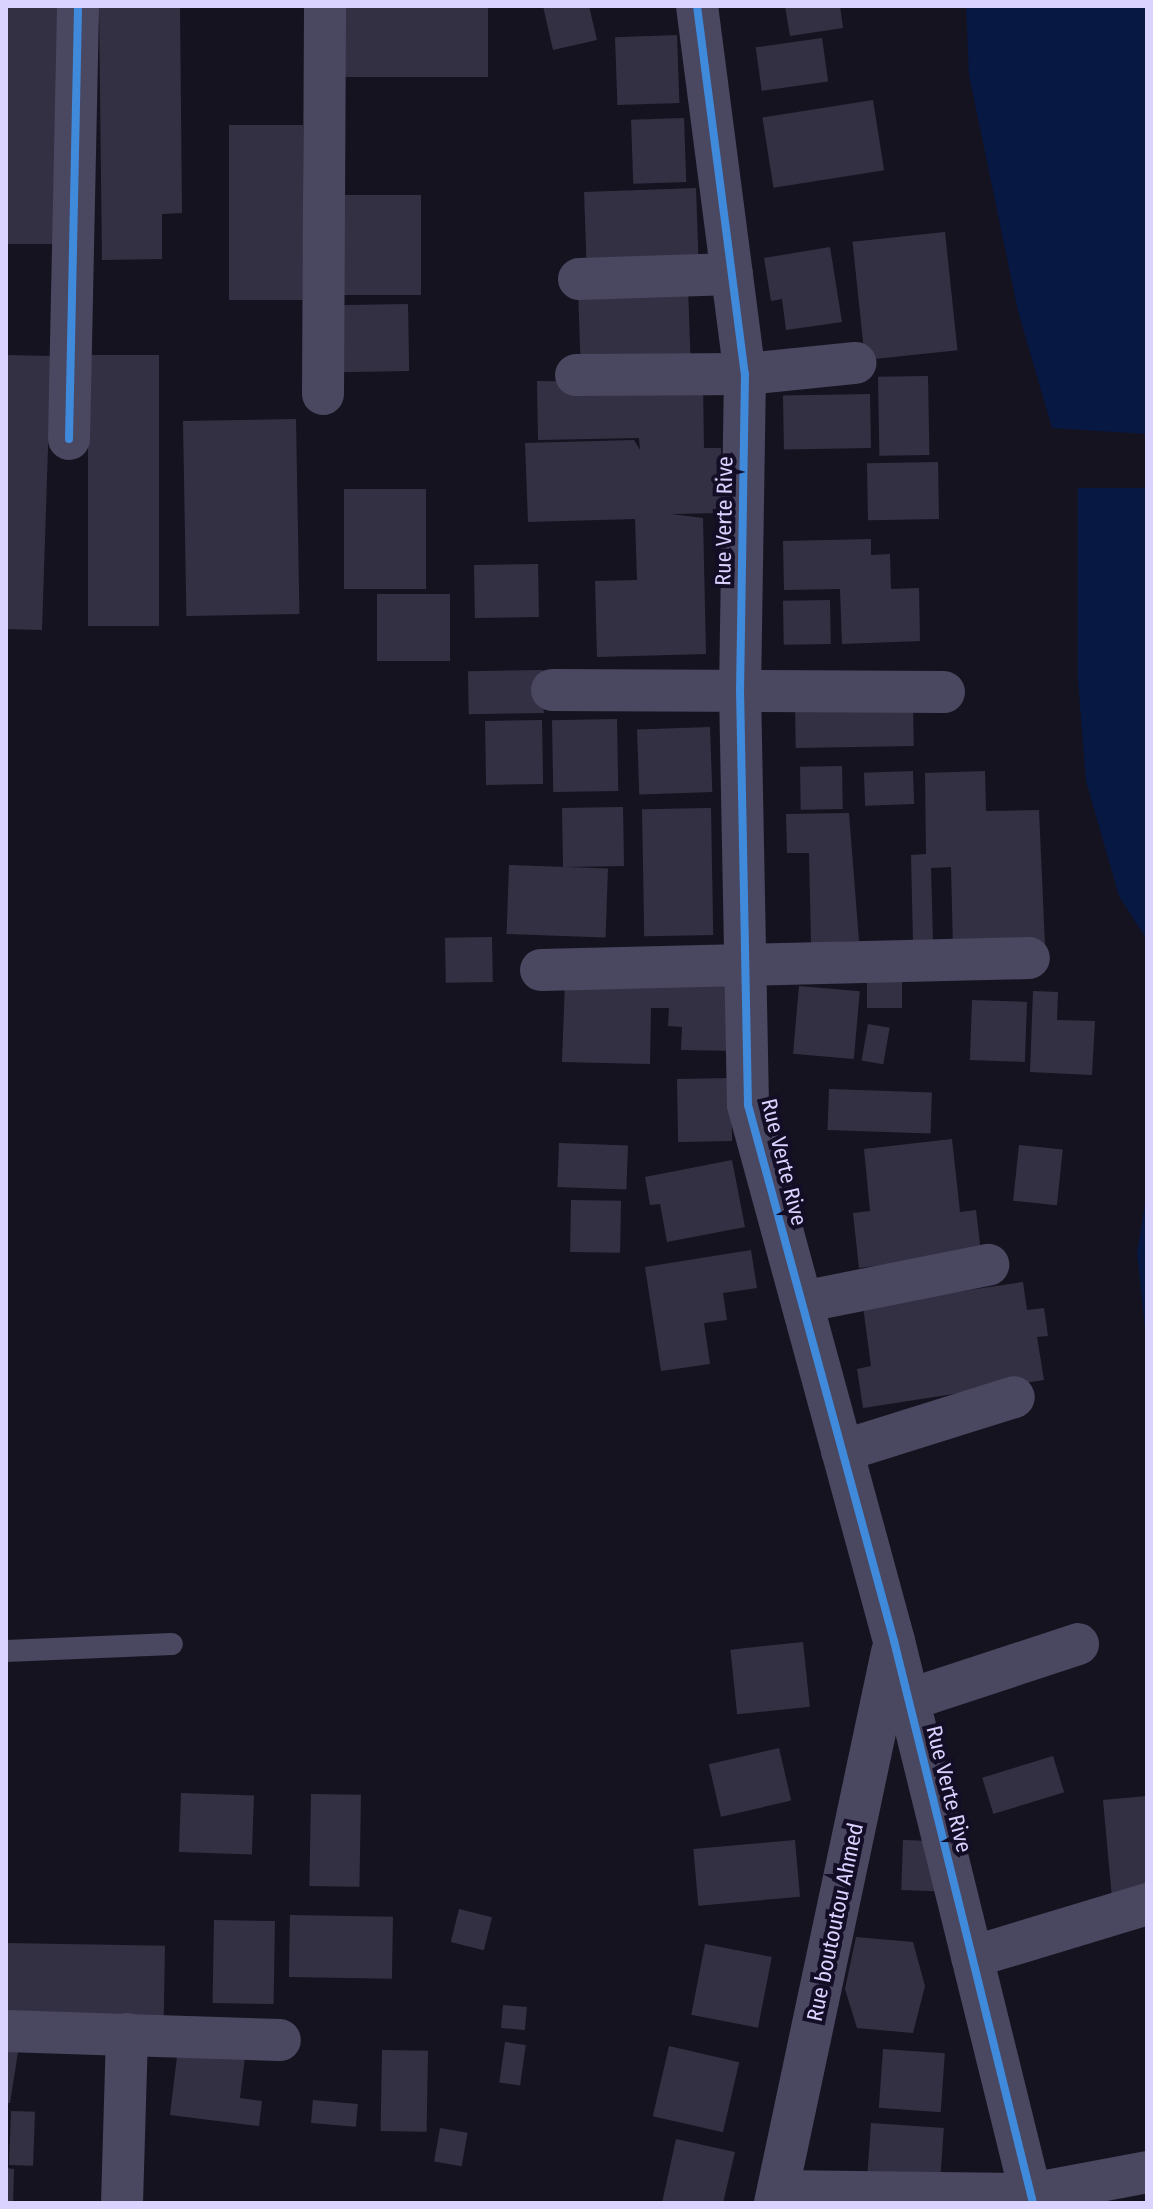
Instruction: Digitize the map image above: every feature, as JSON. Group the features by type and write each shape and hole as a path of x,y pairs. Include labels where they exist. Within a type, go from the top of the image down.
{"street":[{"path":"69,439 78,6"},
{"path":"323,394 325,6"},
{"name":"Rue Verte Rive","path":"697,6 745,374 740,689 750,968 748,1105 894,1641 1032,2199"},
{"path":"579,279 732,274"},
{"path":"576,375 745,374 855,363"},
{"path":"552,690 944,692"},
{"path":"541,970 750,968 1029,958"},
{"path":"802,1302 988,1265"},
{"path":"842,1451 1014,1397"},
{"name":"Rue boutoutou Ahmed","path":"776,2197 894,1641"},
{"path":"908,1700 1078,1644"},
{"path":"972,1957 1147,1904"},
{"path":"6,2031 280,2040"},
{"path":"122,2203 127,2034"},
{"path":"776,2197 1032,2199 1147,2172"}],"lane":[{"path":"6,1651 172,1644"}],"water":[{"path":"966,6 1147,6 1147,434 1052,428 1018,311 969,75"},
{"path":"1078,488 1147,488 1147,940 1119,896 1086,781 1078,680"},
{"path":"1147,1191 1147,1348 1137,1253"}],"building":[{"path":"6,6 69,6 69,244 6,244"},
{"path":"99,6 180,6 182,213 162,214 162,259 102,260"},
{"path":"334,6 488,6 488,77 334,77"},
{"path":"543,6 589,6 597,40 553,50"},
{"path":"785,6 840,6 843,28 790,36"},
{"path":"677,35 679,103 617,105 615,37"},
{"path":"822,38 828,82 762,91 756,47"},
{"path":"873,100 884,170 773,188 762,118"},
{"path":"684,118 686,182 633,184 631,120"},
{"path":"229,125 303,125 303,300 229,300"},
{"path":"696,188 698,256 586,260 584,192"},
{"path":"337,195 421,195 421,295 337,295"},
{"path":"945,232 957,350 865,360 853,242"},
{"path":"830,247 842,322 786,330 782,299 771,301 764,258"},
{"path":"688,287 690,357 581,361 578,291"},
{"path":"408,304 409,371 336,372 335,305"},
{"path":"6,355 51,356 42,630 6,629"},
{"path":"88,355 159,355 159,626 88,626"},
{"path":"928,376 929,455 879,456 878,377"},
{"path":"537,381 703,383 704,448 721,448 722,513 671,514 703,518 706,654 597,657 595,581 637,580 635,519 528,522 525,443 634,440 640,450 639,438 538,440"},
{"path":"870,394 871,448 784,450 783,396"},
{"path":"296,419 299,614 186,616 183,421"},
{"path":"938,462 939,519 868,520 867,463"},
{"path":"344,489 426,489 426,589 344,589"},
{"path":"871,539 871,555 890,554 891,589 919,588 920,641 842,644 840,589 784,590 783,541"},
{"path":"538,564 539,617 475,618 474,565"},
{"path":"377,594 450,594 450,661 377,661"},
{"path":"830,600 831,644 784,645 783,601"},
{"path":"543,670 544,713 469,714 468,671"},
{"path":"913,705 914,746 796,748 795,707"},
{"path":"617,719 618,791 553,792 552,720"},
{"path":"542,720 543,784 486,785 485,721"},
{"path":"710,727 712,792 639,795 637,730"},
{"path":"842,766 843,809 801,810 800,767"},
{"path":"913,771 914,804 865,806 864,773"},
{"path":"985,771 986,811 1039,810 1045,946 953,949 951,867 931,868 933,941 913,942 911,855 926,854 925,773"},
{"path":"623,807 624,866 563,867 562,808"},
{"path":"711,808 713,935 644,936 642,809"},
{"path":"849,813 859,941 811,943 809,853 787,853 786,814"},
{"path":"509,865 608,868 606,937 507,934"},
{"path":"492,937 493,982 446,983 445,938"},
{"path":"565,982 744,984 742,1051 681,1050 682,1027 668,1026 669,1008 651,1008 650,1064 562,1062"},
{"path":"867,982 902,982 902,1008 867,1008"},
{"path":"799,986 860,991 854,1059 793,1054"},
{"path":"1033,991 1058,992 1057,1020 1095,1021 1092,1075 1030,1072"},
{"path":"972,1000 1027,1002 1025,1062 970,1060"},
{"path":"868,1024 890,1028 883,1064 862,1060"},
{"path":"731,1078 732,1141 678,1142 677,1079"},
{"path":"829,1089 932,1093 931,1134 828,1130"},
{"path":"952,1139 960,1212 976,1210 981,1253 859,1268 853,1213 870,1211 864,1149"},
{"path":"559,1143 628,1145 626,1189 557,1187"},
{"path":"1019,1145 1063,1150 1057,1205 1013,1201"},
{"path":"732,1160 745,1227 667,1242 660,1204 650,1205 645,1177"},
{"path":"571,1200 621,1201 620,1253 570,1252"},
{"path":"751,1250 757,1288 723,1293 727,1320 704,1323 710,1364 661,1371 645,1267"},
{"path":"1023,1282 1027,1310 1044,1308 1048,1336 1037,1337 1044,1380 863,1408 857,1369 871,1366 863,1306"},
{"path":"803,1642 810,1707 737,1714 730,1650"},
{"path":"779,1748 791,1801 721,1817 709,1764"},
{"path":"1053,1756 1064,1792 993,1814 982,1778"},
{"path":"181,1793 254,1796 252,1855 179,1852"},
{"path":"311,1794 361,1795 359,1887 309,1886"},
{"path":"1147,1796 1147,1894 1112,1898 1103,1800"},
{"path":"795,1840 800,1897 698,1906 693,1849"},
{"path":"903,1840 938,1841 936,1891 901,1890"},
{"path":"459,1909 492,1917 484,1950 451,1942"},
{"path":"290,1915 393,1917 392,1979 289,1977"},
{"path":"214,1920 275,1921 274,2004 213,2003"},
{"path":"856,1937 913,1942 925,1986 913,2033 857,2028 845,1989"},
{"path":"6,1943 165,1946 164,2017 6,2014"},
{"path":"705,1944 772,1957 758,2028 691,2015"},
{"path":"503,2005 527,2007 525,2030 501,2028"},
{"path":"505,2042 526,2045 520,2086 499,2083"},
{"path":"669,2046 739,2062 723,2132 653,2116"},
{"path":"178,2048 245,2056 240,2098 262,2101 259,2126 170,2115"},
{"path":"883,2049 945,2053 941,2112 879,2108"},
{"path":"382,2050 428,2051 427,2132 381,2131"},
{"path":"6,2051 18,2052 10,2103 6,2103"},
{"path":"313,2100 358,2104 356,2127 311,2123"},
{"path":"11,2111 35,2112 33,2166 9,2165"},
{"path":"871,2123 944,2128 940,2179 867,2174"},
{"path":"440,2128 468,2133 462,2166 434,2161"},
{"path":"676,2139 735,2152 723,2203 662,2203"},
{"path":"6,2168 14,2169 13,2203 6,2203"}],"cycle path":[{"path":"69,439 78,6"},
{"path":"697,6 745,374 740,689 748,1105 894,1641 1033,2203"}]}
